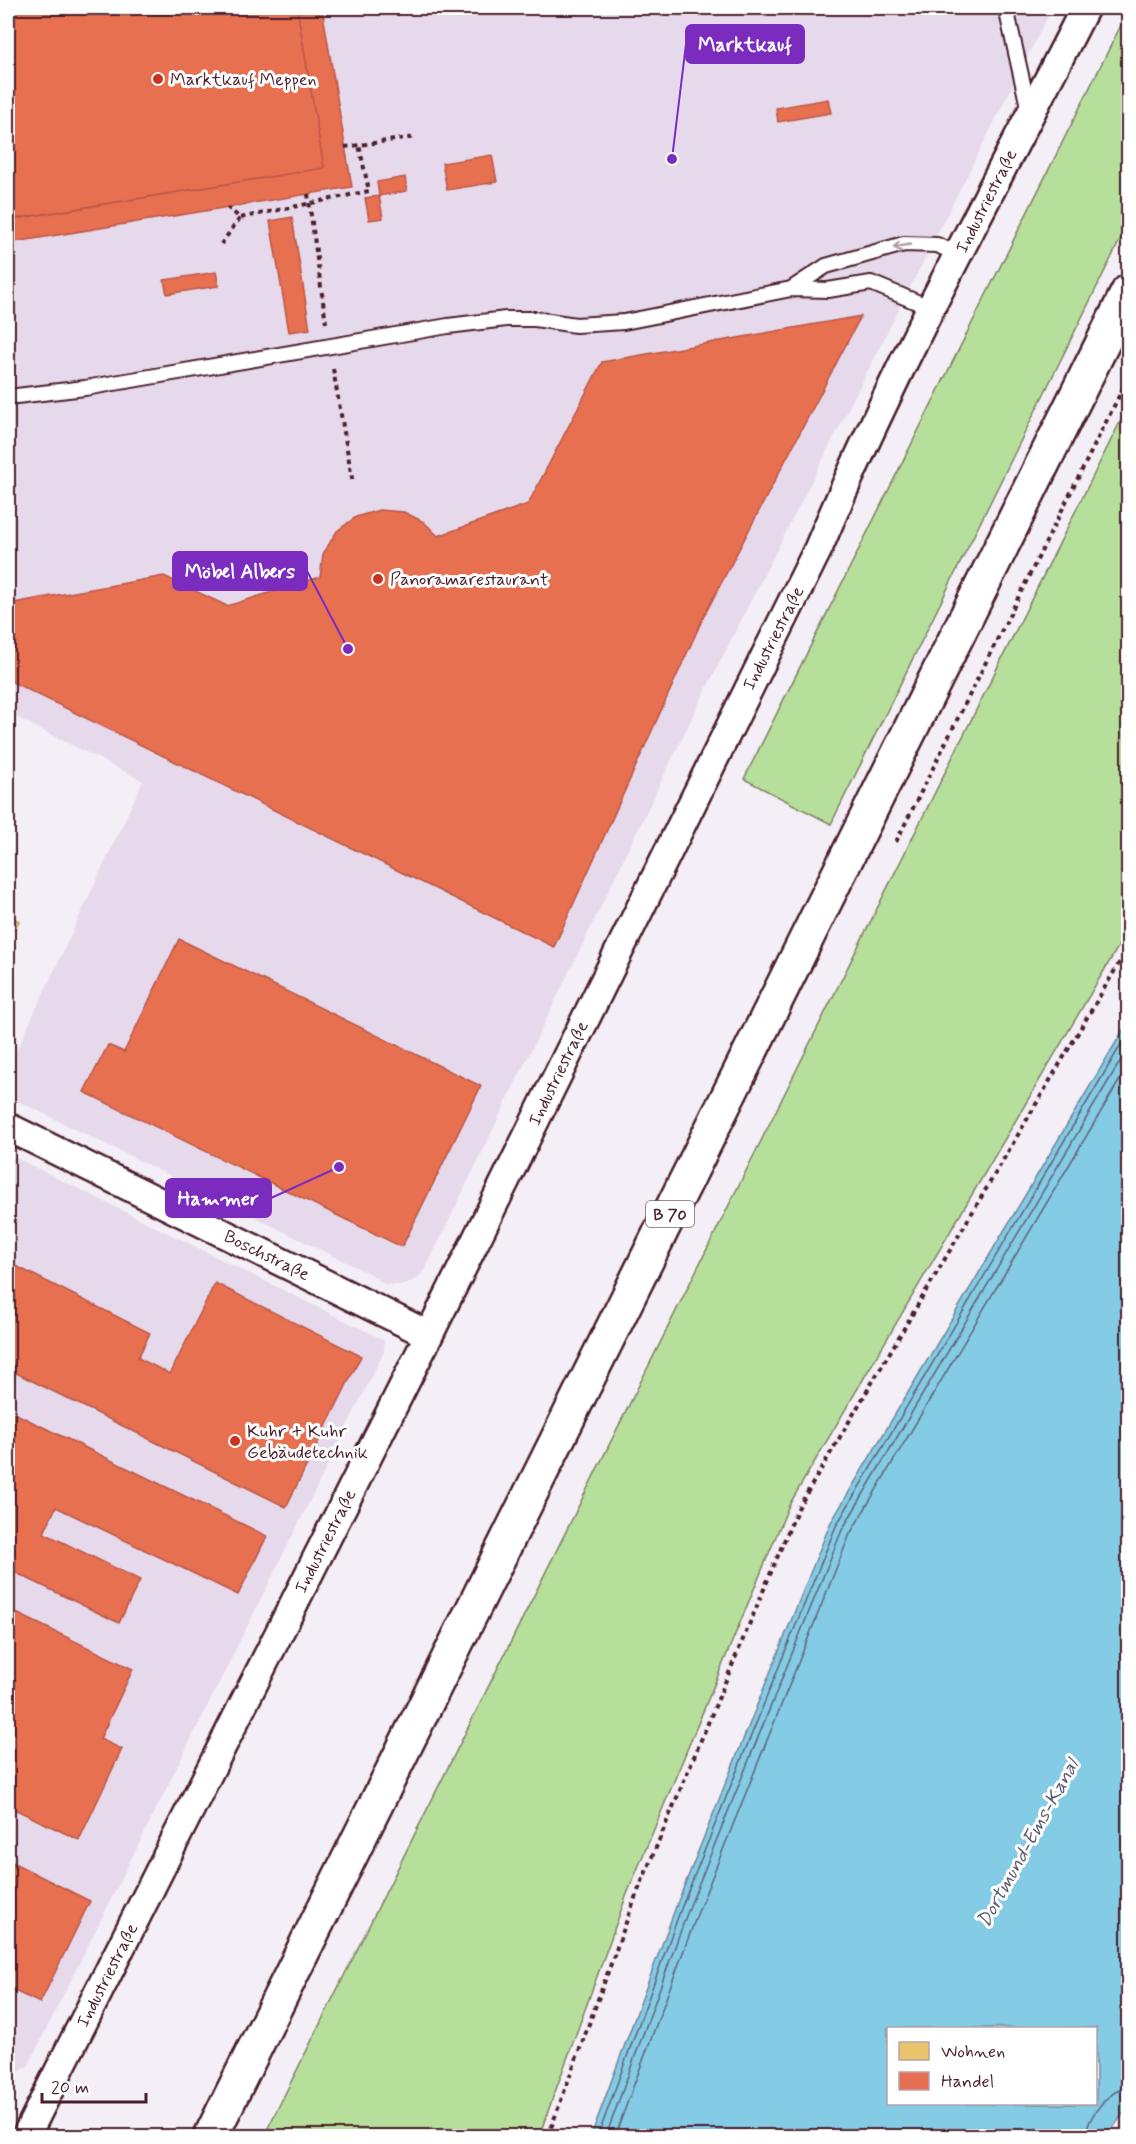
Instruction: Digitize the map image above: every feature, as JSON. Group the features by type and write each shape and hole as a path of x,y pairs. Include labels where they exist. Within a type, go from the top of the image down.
{"main road":[{"name":"B 70","path":"211,2136 1128,292"}],"street":[{"name":"Industriestraße","path":"26,2136 429,1335 818,549 854,465 931,308 1085,8"},
{"name":"Boschstraße","path":"8,1127 429,1335"}],"lane":[{"path":"1005,8 1030,115"},
{"path":"791,289 826,266 904,244 937,244 958,254"},
{"path":"8,397 85,388 448,326 506,319 535,319 576,325 624,322 791,289 828,290 872,283 931,308"}],"path":[{"path":"345,147 416,137"},
{"path":"221,244 240,218 369,191 359,145"},
{"path":"227,207 240,218"},
{"path":"548,2136 635,1898 797,1509 1128,948"}],"shaded area":[{"path":"8,8 1052,8 702,697 426,1268 417,1279 401,1285 384,1284 372,1275 8,1096 8,1069 143,781 8,713"},
{"path":"8,1154 384,1340 384,1352 28,2066 8,2079"}],"green space":[{"path":"1128,11 1128,224 831,824 744,779"},
{"path":"1128,406 1128,930 789,1505 627,1894 539,2136 264,2136"}],"water":[{"name":"Dortmund-Ems-Kanal","path":"1128,1022 1128,2107 1107,2136 591,2136 677,1904 830,1524"}],"building: Wohnen":[{"path":"8,915 19,921 8,941"}],"building: Handel":[{"name":"Marktkauf Meppen","path":"8,8 297,8 324,168 8,220"},
{"path":"297,8 322,8 352,187 8,243 8,220 324,168"},
{"path":"828,99 831,113 778,122 776,108"},
{"path":"492,155 497,182 447,190 442,163"},
{"path":"405,177 407,191 379,196 377,182"},
{"path":"379,196 383,218 369,220 365,198"},
{"path":"292,217 310,329 289,332 270,221"},
{"path":"216,272 219,286 167,294 164,280"},
{"path":"861,316 703,618 554,947 8,680 8,604 164,576 227,606 320,577 323,554 337,531 356,517 379,510 404,512 424,522 438,536 528,504 602,362"},
{"path":"179,939 481,1086 402,1247 84,1092 108,1045 124,1052"},
{"name":"Kuhr + Kuhr Gebäudetechnik","path":"8,1262 150,1333 138,1358 170,1374 215,1283 361,1356 286,1507 8,1369"},
{"path":"8,1410 267,1536 238,1595 56,1507 44,1533 140,1580 119,1623 8,1569"},
{"path":"8,1609 133,1669 100,1739 122,1749 79,1840 8,1806"},
{"path":"8,1860 90,1901 40,2003 8,1988"}],"place":[{"name":"Marktkauf Meppen","path":"158,79"},
{"name":"Marktkauf","path":"672,159"},
{"name":"Panoramarestaurant","path":"378,579"},
{"name":"Möbel Albers","path":"348,649"},
{"name":"Hammer","path":"339,1167"},
{"name":"Kuhr + Kuhr Gebäudetechnik","path":"235,1441"}]}
